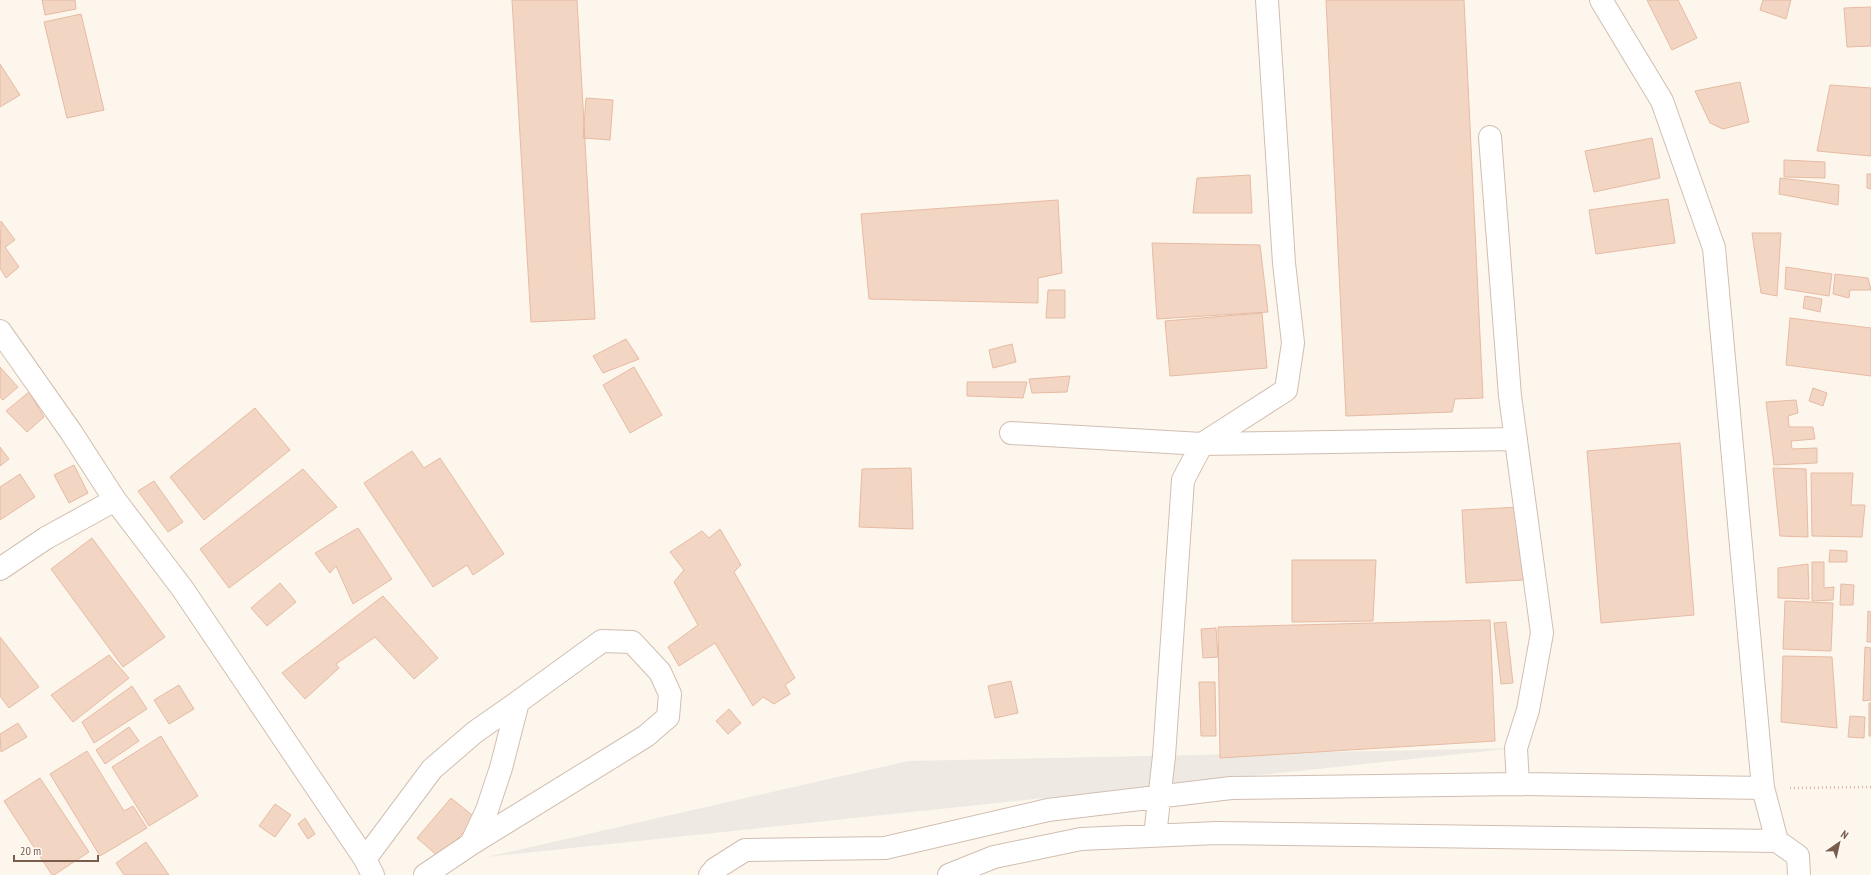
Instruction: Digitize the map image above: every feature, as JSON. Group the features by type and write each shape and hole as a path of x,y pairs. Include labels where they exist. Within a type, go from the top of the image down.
{"street":[{"path":"1155,836 1165,748 1183,480 1202,444 1286,390 1293,343 1284,263 1267,0"},
{"path":"1601,0 1662,102 1714,248 1762,788 1777,841"},
{"path":"1490,137 1510,396 1542,633 1528,710 1516,748 1518,784"},
{"path":"0,331 71,432 115,500 182,588 369,867 432,769 475,732 602,641 632,642 660,672 670,694 668,716 646,736 471,844 424,875"},
{"path":"1010,433 1202,444 1516,439"},
{"path":"0,569 46,538 115,500"},
{"path":"471,844 487,810 499,775 518,702"},
{"path":"710,875 715,869 745,850 884,848 1048,810 1231,788 1518,784 1762,788"},
{"path":"949,875 994,857 1081,839 1217,833 1777,841 1798,856 1799,875"}],"path":[{"path":"1762,788 1871,787"}],"shaded area":[{"path":"1516,748 487,857 908,761"}],"building":[{"path":"42,0 75,0 76,9 45,15"},
{"path":"512,0 577,0 595,319 531,322"},
{"path":"1326,0 1464,0 1483,398 1455,399 1452,412 1346,416"},
{"path":"1647,0 1678,0 1697,38 1672,50"},
{"path":"1763,0 1791,0 1786,19 1760,10"},
{"path":"1871,7 1871,46 1847,47 1844,8"},
{"path":"81,14 104,110 67,118 44,22"},
{"path":"0,64 20,95 0,107"},
{"path":"1740,82 1749,122 1723,129 1710,123 1695,91"},
{"path":"1830,85 1871,88 1871,156 1817,151"},
{"path":"586,98 613,100 610,140 583,138"},
{"path":"1652,138 1660,178 1594,192 1585,151"},
{"path":"1784,160 1825,162 1825,178 1784,177"},
{"path":"1867,174 1871,174 1871,189 1867,188"},
{"path":"1250,175 1252,213 1193,213 1197,178"},
{"path":"1780,178 1839,185 1838,205 1779,194"},
{"path":"1668,199 1675,243 1596,254 1589,210"},
{"path":"1058,200 1062,273 1038,278 1038,303 869,299 861,214"},
{"path":"1,221 15,240 5,247 19,267 6,278 0,268"},
{"path":"1752,233 1781,233 1777,296 1761,293"},
{"path":"1152,243 1260,245 1268,312 1157,319"},
{"path":"1786,267 1832,274 1829,296 1785,289"},
{"path":"1835,274 1868,278 1871,290 1850,290 1849,298 1833,294"},
{"path":"1048,290 1065,290 1065,318 1046,318"},
{"path":"1805,296 1822,299 1820,312 1803,308"},
{"path":"1262,313 1267,368 1170,376 1165,321"},
{"path":"1790,318 1871,328 1871,376 1786,365"},
{"path":"626,339 639,359 603,373 593,356"},
{"path":"1012,344 1016,362 993,368 989,350"},
{"path":"0,367 18,387 3,400 0,397"},
{"path":"634,367 662,415 630,433 603,385"},
{"path":"1070,376 1067,392 1032,393 1029,379"},
{"path":"967,382 1027,382 1023,398 967,396"},
{"path":"1813,388 1827,393 1823,406 1809,401"},
{"path":"29,392 44,417 27,432 6,411"},
{"path":"1796,400 1798,413 1788,416 1789,427 1813,427 1815,439 1791,441 1792,449 1817,448 1817,463 1774,465 1766,402"},
{"path":"255,408 290,450 204,520 170,477"},
{"path":"1680,443 1694,615 1601,623 1587,451"},
{"path":"0,447 9,459 0,466"},
{"path":"412,451 424,468 440,458 504,554 473,575 467,565 433,587 364,483"},
{"path":"74,465 88,493 69,503 54,475"},
{"path":"911,468 913,529 859,527 862,469"},
{"path":"1773,468 1806,469 1808,537 1780,536"},
{"path":"303,469 337,507 229,588 200,549"},
{"path":"1811,473 1853,473 1851,505 1865,505 1862,537 1812,536"},
{"path":"20,474 35,497 0,520 0,487"},
{"path":"154,481 183,522 168,532 138,491"},
{"path":"1521,507 1524,580 1466,583 1462,510"},
{"path":"358,528 392,579 353,604 336,566 330,573 315,553"},
{"path":"720,529 741,565 734,572 795,678 785,685 790,694 774,704 763,697 753,706 715,643 679,666 668,647 698,625 674,582 684,570 670,552 702,531 709,538"},
{"path":"92,538 165,637 123,667 51,569"},
{"path":"1830,550 1847,551 1847,562 1829,562"},
{"path":"1292,560 1376,560 1373,621 1292,622"},
{"path":"1812,562 1824,562 1824,588 1834,587 1833,600 1812,601"},
{"path":"1808,564 1809,599 1778,598 1778,568"},
{"path":"280,583 296,602 267,626 251,608"},
{"path":"1841,584 1854,585 1853,605 1840,605"},
{"path":"383,596 438,658 414,679 375,637 336,664 339,668 305,699 282,673"},
{"path":"1785,601 1833,603 1831,651 1783,649"},
{"path":"1868,611 1871,612 1871,642 1867,642"},
{"path":"1490,620 1495,741 1220,758 1218,627"},
{"path":"1506,622 1513,683 1501,684 1494,623"},
{"path":"1216,628 1218,657 1203,658 1201,629"},
{"path":"0,637 39,687 9,708 0,696"},
{"path":"1865,647 1871,648 1871,700 1863,701"},
{"path":"109,655 129,678 73,722 51,695"},
{"path":"1783,656 1832,657 1837,728 1781,722"},
{"path":"1011,681 1018,713 995,718 988,686"},
{"path":"1199,682 1215,682 1216,736 1201,736"},
{"path":"179,685 194,709 169,724 154,700"},
{"path":"132,686 147,709 94,743 82,722"},
{"path":"1869,703 1871,703 1871,736 1869,736"},
{"path":"729,709 741,723 728,734 716,721"},
{"path":"1850,716 1865,717 1864,738 1848,737"},
{"path":"18,723 27,737 1,752 0,734"},
{"path":"129,727 139,741 105,764 96,750"},
{"path":"161,736 198,796 149,826 112,767"},
{"path":"87,751 124,811 133,806 147,828 100,856 50,774"},
{"path":"40,778 89,852 54,875 52,875 4,801"},
{"path":"451,798 477,819 439,857 417,838"},
{"path":"275,804 291,815 275,837 259,826"},
{"path":"305,818 315,834 308,839 298,824"},
{"path":"146,842 169,875 124,875 116,863"}]}
